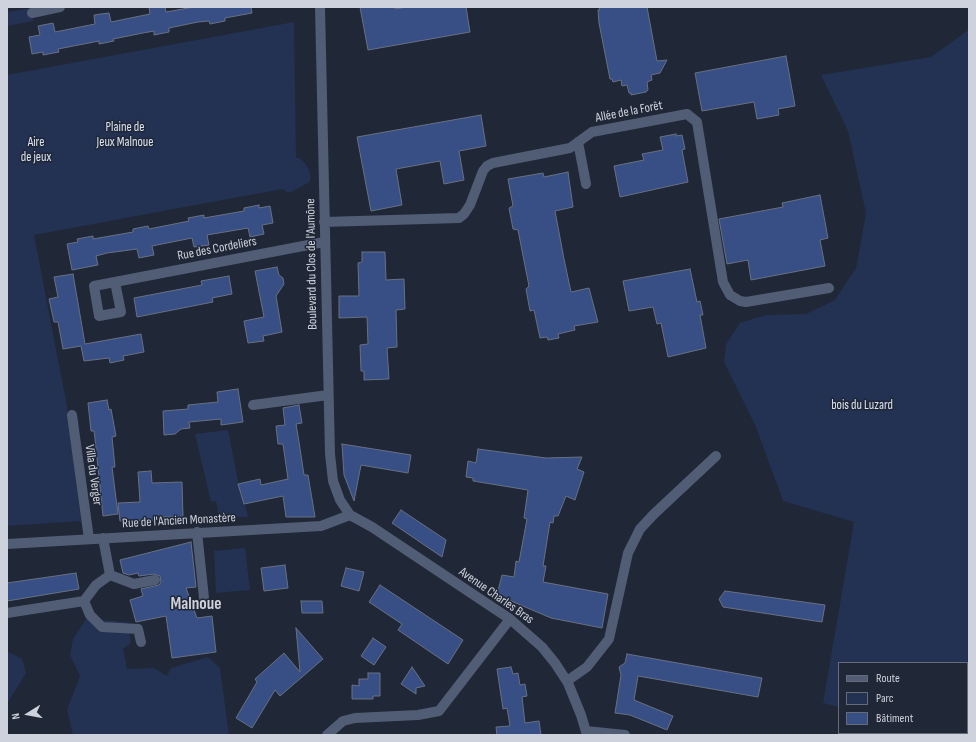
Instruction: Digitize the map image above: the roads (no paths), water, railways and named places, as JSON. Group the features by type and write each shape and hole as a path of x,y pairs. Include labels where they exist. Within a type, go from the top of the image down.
{"street":[{"path":"32,13 60,7"},
{"name":"Boulevard du Clos de l'Aumône","path":"320,7 324,242 331,470 340,500 350,516"},
{"name":"Allée de la Forêt","path":"324,222 459,218 464,214 470,205 483,171 487,166 493,163 565,149 592,132 687,114 697,122 722,274 730,295 740,301 746,302 829,288"},
{"path":"578,142 586,184"},
{"name":"Rue des Cordeliers","path":"115,282 324,242"},
{"path":"253,405 328,395"},
{"name":"Villa du Verger","path":"72,414 89,538"},
{"path":"567,681 587,666 609,638 628,554 640,529 716,456"},
{"name":"Rue de l'Ancien Monastère","path":"7,544 89,538 321,526 350,516"},
{"name":"Avenue Charles Bras","path":"350,516 372,527 510,619 542,647 567,681 586,733"},
{"path":"197,532 204,598"},
{"path":"103,538 110,575"},
{"path":"110,575 134,584 155,580"},
{"path":"7,613 84,601 96,585 110,575"},
{"path":"84,601 90,615 102,627 138,629 141,642"},
{"path":"327,735 344,721 355,718 418,715 439,711 510,619"},
{"path":"586,733 626,735"}],"district":[{"name":"Malnoue","path":"196,605"}],"park label":[{"name":"Plaine de Jeux Malnoue","path":"125,136"},
{"name":"Aire de jeux","path":"36,150"},
{"name":"bois du Luzard","path":"862,406"}]}
